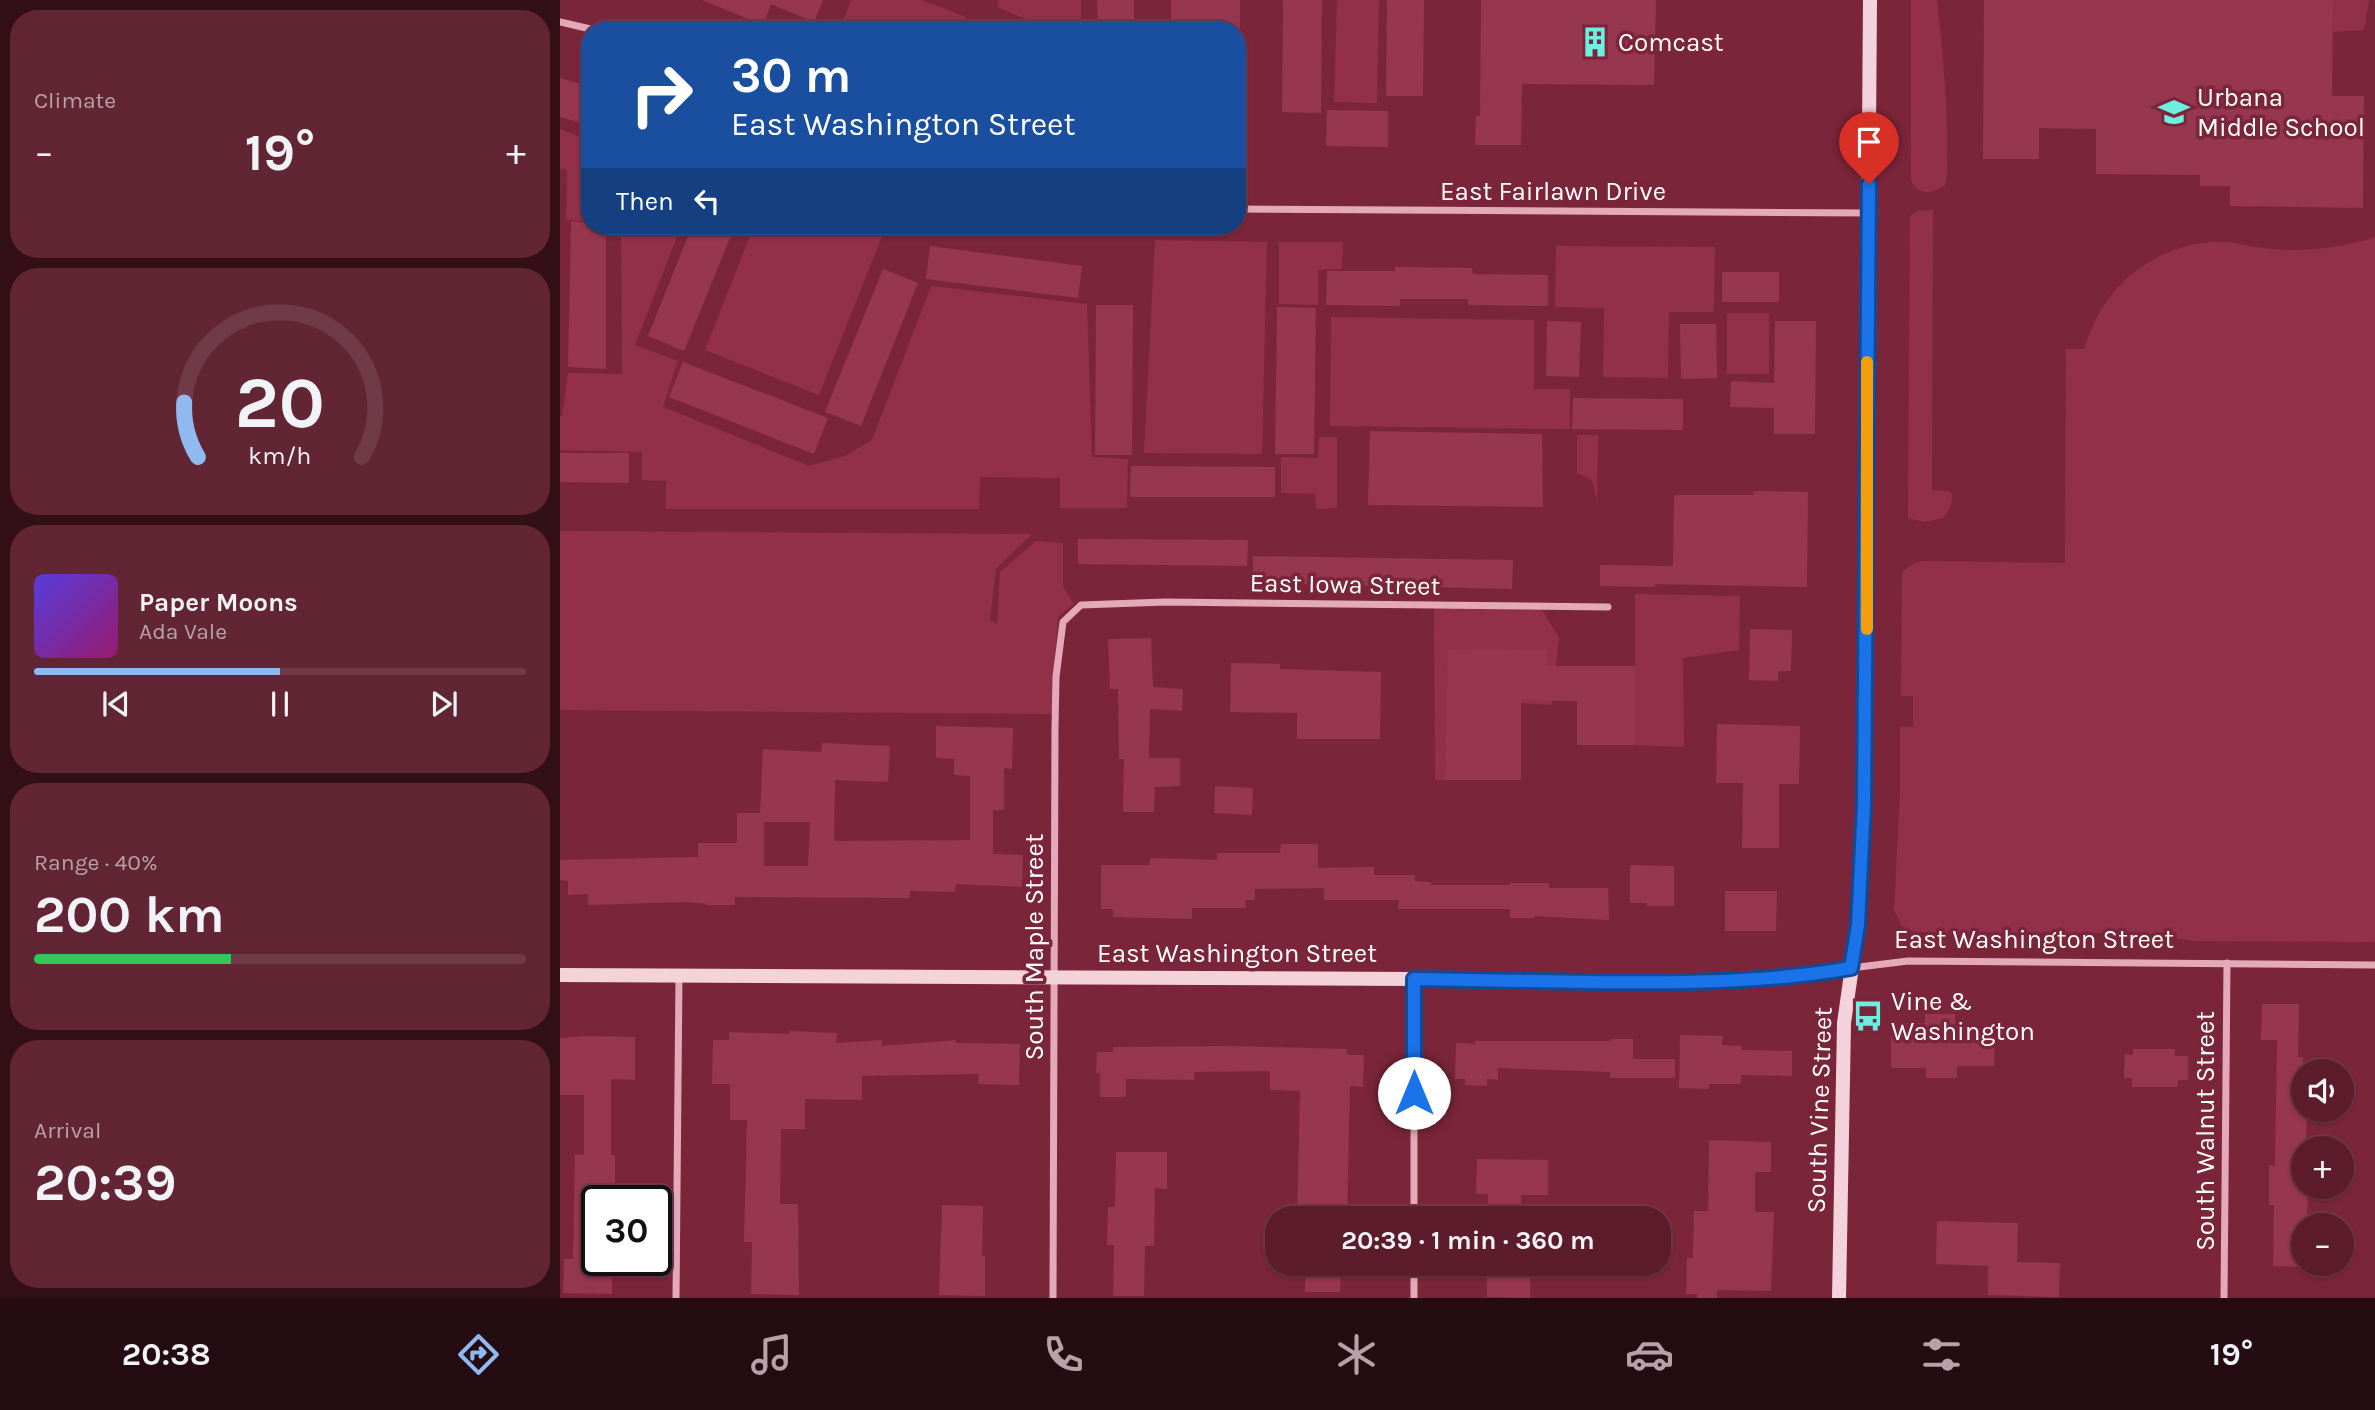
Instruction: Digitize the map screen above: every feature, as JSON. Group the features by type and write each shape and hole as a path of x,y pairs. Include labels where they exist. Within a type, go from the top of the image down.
{"main road":[{"name":"South Vine Street","path":"1839,1298 1844,1023 1858,925 1865,792 1870,0"},
{"name":"East Washington Street","path":"560,975 1414,979 1643,983 1732,981 1851,968"}],"street":[{"path":"560,22 581,27"},
{"name":"East Fairlawn Drive","path":"1246,209 1868,213"},
{"name":"East Iowa Street","path":"1081,604 1165,602 1608,607"},
{"name":"South Maple Street","path":"1053,1298 1056,677 1063,622 1081,604"},
{"name":"East Washington Street","path":"1851,968 1908,961 2375,965"},
{"name":"South Walnut Street","path":"2224,1298 2227,964"},
{"path":"676,1298 678,976"},
{"path":"1414,979 1414,1206"},
{"path":"1414,1276 1414,1298"}],"shaded area":[{"path":"851,0 922,0 966,17 964,21 843,21"},
{"path":"999,0 1081,0 1081,21 1031,21 997,7"},
{"path":"1337,0 1379,0 1377,103 1334,102"},
{"path":"1911,0 1937,0 1944,65 1947,172 1945,185 1931,192 1917,189 1911,180"},
{"path":"2333,0 2369,0 2364,30 2333,32"},
{"path":"560,129 581,137 581,221 566,220 567,170 560,169"},
{"path":"1933,210 1932,490 1948,491 1952,498 1943,518 1924,522 1908,518 1910,216 1918,211"},
{"path":"621,235 678,235 635,345 678,361 663,407 809,466 845,456 872,440 931,286 1087,304 1092,457 1128,459 1127,508 1060,508 1060,478 980,477 979,509 666,509 666,481 642,480 642,452 560,450 560,416 568,373 622,374"},
{"path":"750,235 882,235 819,395 705,350"},
{"path":"2375,237 2375,942 2194,941 2136,933 1914,932 1902,926 1894,910 1900,792 1900,727 1913,727 1913,696 1901,696 1902,572 1914,563 1922,561 2065,563 2066,349 2084,349 2104,305 2126,279 2140,268 2171,251 2204,243 2227,242 2306,250 2334,247"},
{"path":"1155,240 1267,242 1262,454 1144,453"},
{"path":"1279,242 1343,242 1342,269 1318,270 1318,305 1279,304"},
{"path":"1556,246 1715,247 1714,312 1669,312 1668,378 1603,377 1604,308 1555,307"},
{"path":"1727,313 1769,313 1769,374 1727,374"},
{"path":"1331,317 1534,320 1534,389 1570,389 1570,429 1330,426"},
{"path":"1577,435 1598,435 1597,501 1592,480 1577,473"},
{"path":"1319,437 1337,437 1337,508 1316,509 1315,494 1281,493 1281,457 1318,458"},
{"path":"560,531 1032,534 996,569 990,620 997,624 1000,572 1036,541 1063,543 1063,587 1074,604 1058,617 1052,714 560,710"},
{"path":"1635,594 1740,596 1739,650 1683,658 1684,747 1635,745"},
{"path":"1434,606 1540,606 1559,638 1552,705 1520,703 1446,733 1445,780 1435,780"}],"building":[{"path":"702,0 823,0 814,21 771,4 765,21 753,21"},
{"path":"1097,0 1134,0 1134,21 1098,21"},
{"path":"1171,0 1240,0 1240,21 1171,21"},
{"path":"1283,0 1322,0 1321,113 1282,112"},
{"path":"1387,0 1424,0 1423,96 1386,96"},
{"path":"1481,0 1656,0 1654,85 1522,84 1521,145 1475,145 1476,116 1480,116"},
{"name":"Urbana Middle School","path":"1984,0 2333,0 2332,96 2364,96 2363,208 2230,206 2230,186 2200,186 2200,175 2096,174 2096,129 2039,128 2039,159 1983,159"},
{"path":"560,78 581,84 581,123 560,117"},
{"path":"1327,110 1388,111 1388,147 1326,146"},
{"path":"571,221 581,222 581,235 606,235 606,369 568,367"},
{"path":"688,235 731,235 684,351 648,336"},
{"path":"930,246 1082,266 1078,298 926,279"},
{"path":"1395,267 1472,268 1473,274 1548,275 1548,306 1468,305 1468,299 1400,299 1400,306 1326,305 1327,271 1395,271"},
{"path":"883,269 918,283 861,426 825,412"},
{"path":"1722,272 1779,272 1779,302 1722,302"},
{"path":"1096,305 1133,305 1132,455 1095,455"},
{"path":"1277,307 1316,308 1314,454 1275,454"},
{"path":"1547,321 1581,322 1579,377 1546,376"},
{"path":"1775,321 1816,321 1815,434 1774,434 1774,408 1730,407 1731,381 1774,383"},
{"path":"1680,324 1716,324 1717,378 1681,379"},
{"path":"683,362 828,418 814,454 669,397"},
{"path":"1573,398 1683,399 1683,430 1572,429"},
{"path":"1370,431 1542,434 1543,507 1368,505"},
{"path":"560,453 629,453 629,483 560,482"},
{"path":"1131,466 1275,467 1275,497 1130,497"},
{"path":"1753,491 1808,492 1807,587 1655,584 1655,587 1600,586 1600,565 1673,566 1674,495 1753,495"},
{"path":"1078,539 1248,540 1247,566 1078,564"},
{"path":"1253,556 1513,560 1512,589 1253,583"},
{"path":"1750,629 1792,630 1791,671 1778,671 1778,681 1749,680"},
{"path":"1151,638 1153,687 1183,689 1182,711 1150,709 1149,758 1180,758 1180,786 1155,787 1154,812 1123,812 1124,759 1119,759 1118,689 1110,689 1108,639"},
{"path":"1448,649 1547,650 1547,666 1635,666 1635,745 1577,745 1577,701 1521,700 1521,780 1445,780"},
{"path":"1231,663 1280,664 1280,669 1381,672 1380,739 1297,739 1297,713 1230,712"},
{"path":"1717,724 1800,726 1799,784 1779,784 1779,848 1742,848 1743,783 1716,783"},
{"path":"936,726 1013,728 1012,769 1004,768 1004,810 993,810 993,854 1023,855 1022,887 956,884 955,892 910,891 910,898 735,897 735,905 684,902 588,905 588,894 568,895 568,881 560,880 560,860 698,857 698,843 737,843 737,813 760,813 763,749 821,752 822,743 890,746 888,782 835,780 834,841 970,840 970,776 954,775 954,759 936,758","holes":["764,822 810,822 808,866 764,866"]},
{"path":"1215,786 1253,788 1252,815 1214,813"},
{"path":"1281,844 1318,844 1318,868 1374,867 1374,875 1415,875 1415,881 1431,882 1431,885 1549,883 1549,888 1608,888 1609,920 1534,916 1510,918 1510,909 1398,909 1399,900 1324,900 1324,888 1255,889 1255,900 1245,900 1246,908 1192,908 1192,919 1113,917 1113,909 1101,909 1101,865 1149,865 1150,858 1217,860 1217,853 1280,853"},
{"path":"1630,865 1674,866 1674,906 1630,903"},
{"path":"1725,891 1777,891 1776,931 1725,931"},
{"path":"2262,1004 2299,1004 2298,1057 2303,1059 2291,1059 2291,1122 2307,1122 2306,1136 2291,1136 2291,1199 2308,1199 2307,1213 2291,1213 2291,1267 2273,1266 2274,1205 2269,1205 2269,1165 2275,1166 2277,1040 2261,1040"},
{"path":"1925,1014 1955,1014 1955,1028 1995,1028 1994,1066 1957,1066 1957,1078 1926,1078 1926,1068 1891,1068 1891,1023 1925,1023"},
{"path":"789,1031 837,1033 836,1043 882,1040 882,1046 956,1040 956,1043 1020,1044 1019,1085 978,1084 979,1074 862,1076 862,1100 805,1099 805,1129 781,1129 780,1204 798,1204 799,1295 751,1294 752,1242 744,1242 747,1120 730,1120 730,1084 712,1084 713,1040 729,1040 729,1032 789,1034"},
{"path":"1680,1035 1723,1036 1722,1045 1742,1046 1741,1050 1792,1051 1792,1076 1741,1075 1741,1084 1709,1084 1709,1089 1679,1088"},
{"path":"635,1037 635,1080 611,1079 611,1155 615,1155 615,1184 581,1185 581,1276 612,1276 612,1294 563,1293 564,1259 573,1259 575,1154 584,1155 584,1095 560,1095 560,1038"},
{"path":"1633,1039 1633,1059 1675,1059 1675,1078 1610,1078 1610,1072 1498,1068 1498,1080 1487,1079 1487,1086 1465,1085 1465,1079 1455,1079 1456,1043"},
{"path":"1113,1047 1346,1049 1348,1055 1364,1055 1363,1087 1350,1086 1347,1206 1297,1206 1300,1091 1270,1090 1270,1071 1194,1072 1194,1080 1126,1079 1126,1097 1100,1097 1100,1073 1096,1073 1097,1052 1113,1052"},
{"path":"2133,1049 2175,1049 2175,1056 2188,1056 2188,1080 2178,1080 2177,1087 2132,1087 2132,1078 2124,1078 2125,1054 2133,1055"},
{"path":"1709,1140 1771,1142 1771,1172 1755,1172 1755,1212 1774,1212 1771,1291 1717,1290 1717,1298 1697,1298 1697,1294 1686,1294 1687,1258 1693,1258 1694,1211 1708,1211"},
{"path":"1116,1152 1167,1152 1167,1189 1155,1188 1154,1246 1145,1246 1144,1296 1113,1296 1114,1245 1107,1245 1108,1207 1115,1207"},
{"path":"1477,1159 1548,1160 1548,1195 1521,1195 1521,1206 1488,1206 1488,1194 1476,1194"},
{"path":"942,1205 983,1206 982,1256 985,1256 985,1296 939,1295"},
{"path":"1937,1221 2018,1223 2017,1262 2060,1263 2059,1297 1988,1295 1988,1266 1936,1264"},
{"path":"1306,1276 1341,1276 1340,1292 1305,1292"},
{"path":"1487,1276 1530,1276 1530,1298 1487,1297"}],"slow traffic":[{"path":"1867,362 1867,629"}],"place":[{"name":"Comcast","path":"1595,42"},
{"name":"Urbana Middle School","path":"2174,112"},
{"name":"Vine & Washington","path":"1868,1016"}],"route":[{"path":"1414,1093 1414,979 1643,983 1732,981 1851,968 1858,925 1863,855 1867,706 1869,184"}]}
